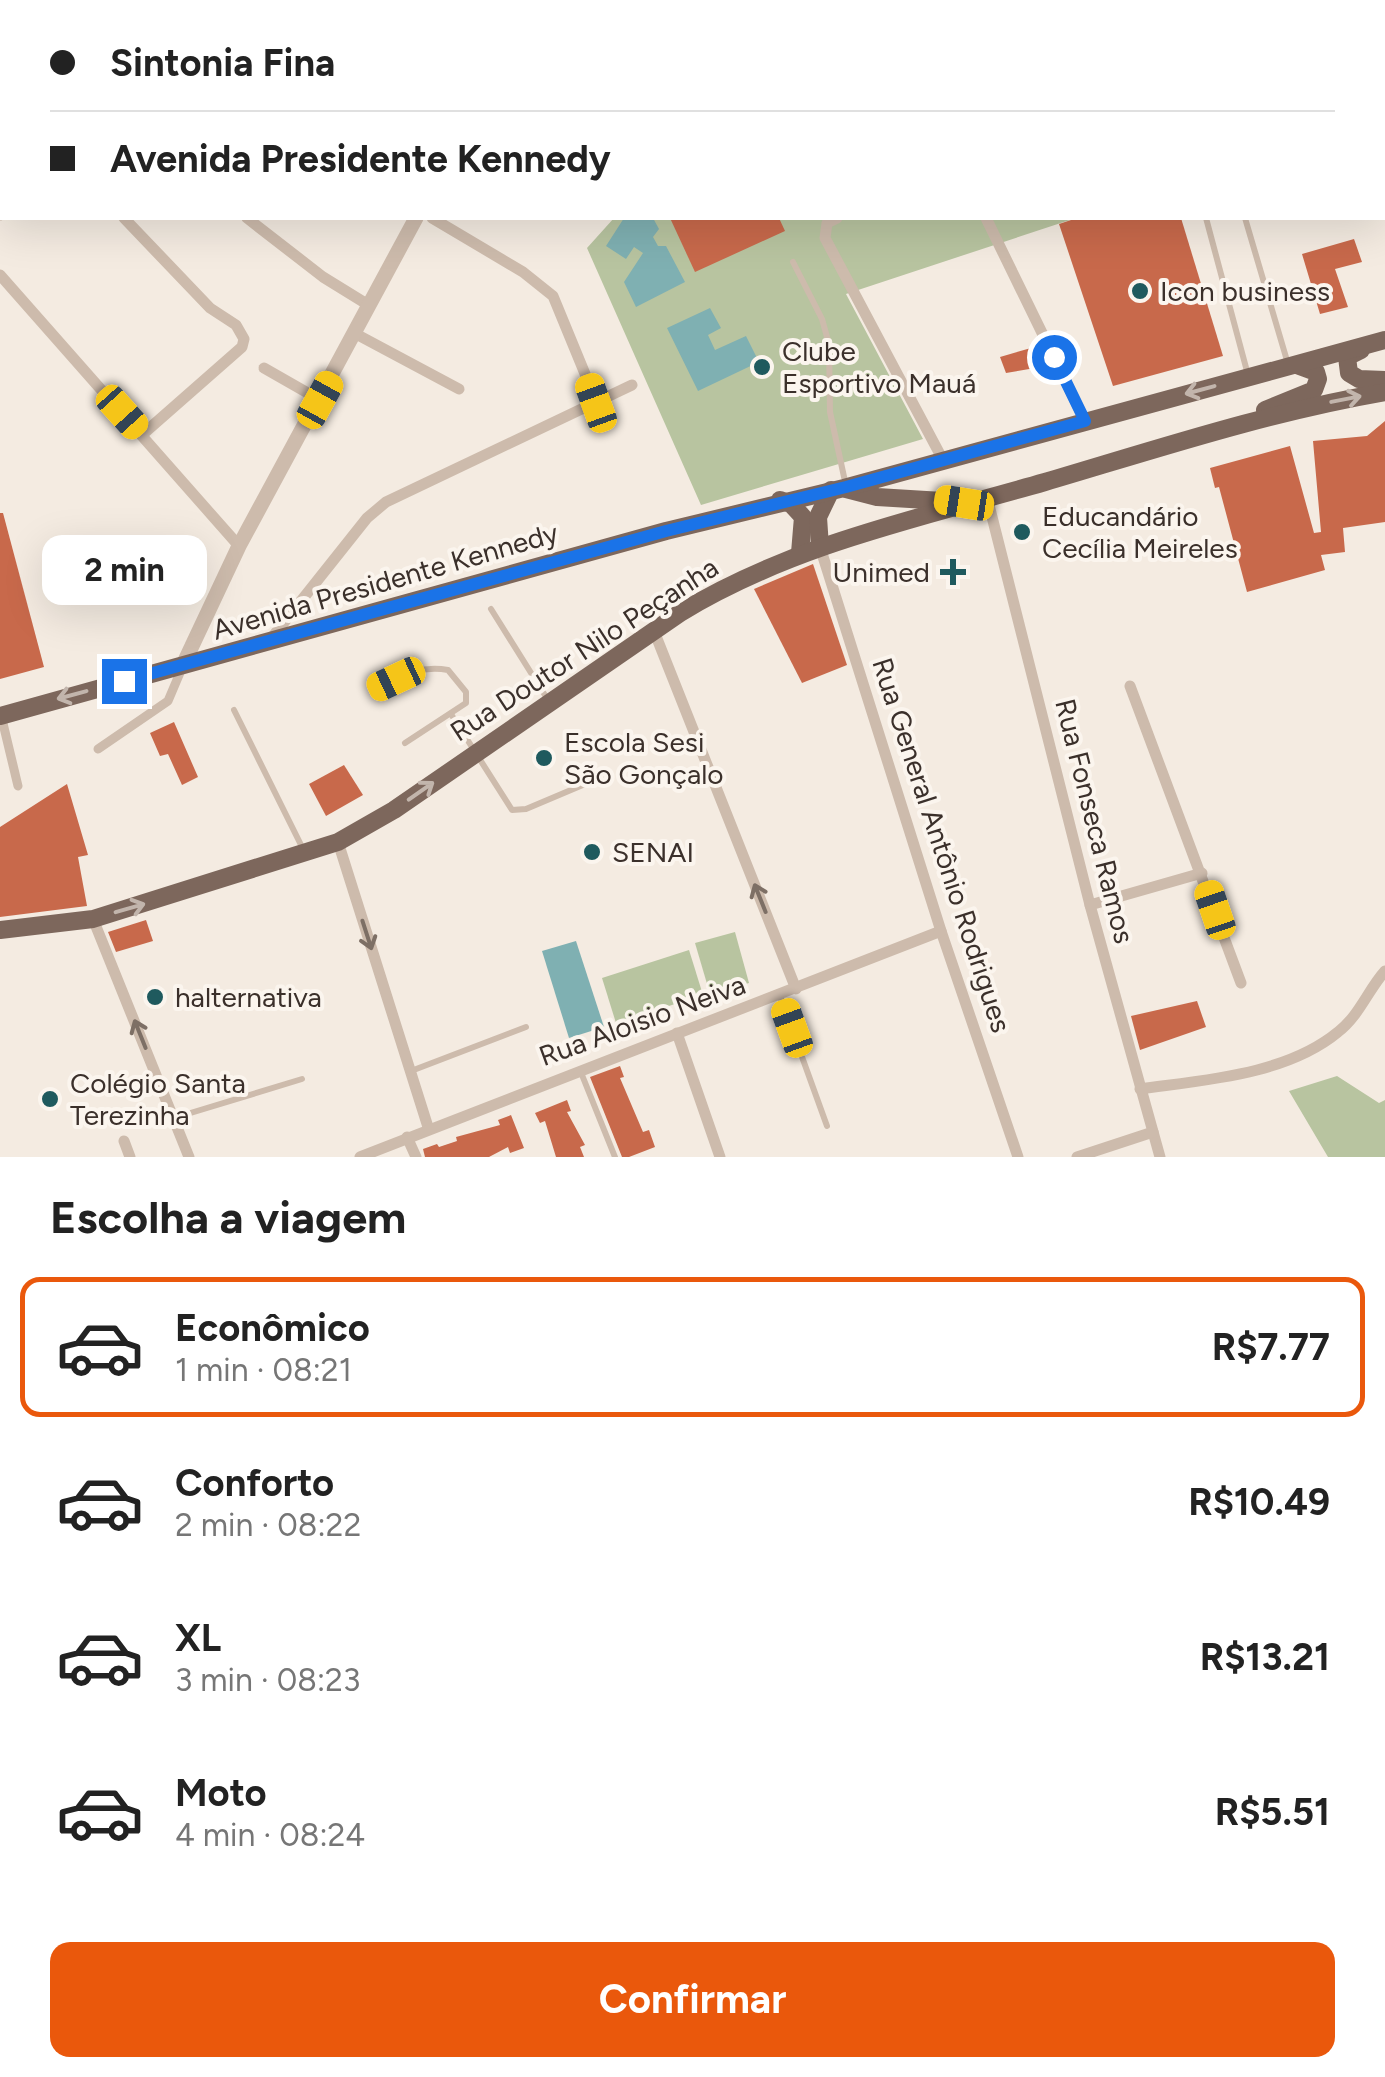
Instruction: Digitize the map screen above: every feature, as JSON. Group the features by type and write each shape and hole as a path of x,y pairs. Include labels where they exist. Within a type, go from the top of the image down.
{"main road":[{"name":"Avenida Presidente Kennedy","path":"1,716 780,500 846,489 1385,340"},
{"path":"1385,340 1354,353 1346,362 1349,374 1359,379 1385,380"},
{"path":"1238,425 1274,405 1314,390 1316,372 1291,365"},
{"name":"Rua Doutor Nilo Peçanha","path":"0,930 94,918 338,842 394,810 549,701 724,586 800,553 1238,425 1385,392"},
{"name":"Avenida Presidente Kennedy","path":"846,489 964,503"},
{"path":"820,547 818,517 846,489 874,512 868,535"},
{"path":"780,500 804,517 800,553"}],"street":[{"path":"126,220 210,308 236,325 244,339 242,347 143,434"},
{"path":"250,220 323,277 370,306"},
{"path":"98,749 168,701 239,546 415,220"},
{"path":"435,220 523,272 553,296 596,403"},
{"path":"833,220 827,223 825,238 943,460"},
{"path":"987,220 1085,421"},
{"path":"0,274 239,546"},
{"path":"356,334 460,389"},
{"path":"264,368 320,400"},
{"path":"268,644 354,534 386,502 632,385"},
{"name":"Rua Fonseca Ramos","path":"987,497 1090,904 1160,1157"},
{"name":"Rua General Antônio Rodrigues","path":"820,547 941,931 1018,1157"},
{"path":"654,631 796,989"},
{"path":"1130,686 1241,983"},
{"path":"1,716 18,786"},
{"path":"338,842 428,1128"},
{"path":"1090,904 1202,873"},
{"path":"94,918 189,1157"},
{"name":"Rua Aloisio Neiva","path":"360,1157 941,931"},
{"path":"1140,1089 1213,1078 1274,1063 1313,1048 1340,1031 1385,971"},
{"path":"678,1033 720,1157"},
{"path":"1077,1157 1152,1132"},
{"path":"407,1137 416,1157"},
{"path":"124,1141 130,1157"}],"lane":[{"path":"1207,220 1248,376"},
{"path":"1246,220 1291,365"},
{"path":"793,262 822,318 829,344 830,412 846,489"},
{"path":"0,296 10,286"},
{"path":"491,609 549,701"},
{"path":"377,688 416,670 448,670 466,692 466,702 406,742"},
{"path":"234,710 304,852"},
{"path":"451,714 512,810 526,809 596,779"},
{"path":"780,996 827,1126"},
{"path":"411,1071 526,1028"},
{"path":"580,1069 615,1157"},
{"path":"174,1118 302,1079"}],"green space":[{"name":"Clube Esportivo Mauá","path":"612,220 1070,220 846,294 923,439 701,505 587,248"},
{"path":"735,932 749,983 710,994 695,943"},
{"path":"689,950 703,995 616,1023 602,978"},
{"path":"1337,1076 1379,1103 1385,1100 1385,1157 1328,1157 1289,1091"}],"water":[{"path":"623,220 654,220 659,229 653,237 658,246 666,246 685,282 636,307 624,282 643,253 634,247 626,259 606,246"},
{"path":"710,308 721,328 708,335 715,350 746,336 759,362 698,391 667,328"},
{"path":"576,941 604,1027 569,1038 542,951"}],"building":[{"path":"671,220 780,220 785,231 695,272"},
{"path":"1071,220 1182,220 1223,356 1113,386 1059,224"},
{"path":"1354,239 1362,262 1335,269 1348,307 1320,314 1302,254"},
{"path":"1038,346 1047,366 1006,373 1000,357"},
{"path":"1385,421 1385,522 1343,528 1345,552 1321,555 1325,570 1247,592 1219,487 1215,488 1210,468 1290,446 1314,533 1321,532 1313,441 1367,436"},
{"path":"0,513 44,667 0,679"},
{"path":"813,564 847,665 802,683 754,589"},
{"path":"174,722 198,777 182,785 168,754 160,756 150,733"},
{"path":"344,765 363,795 326,816 309,784"},
{"path":"67,784 88,855 78,857 87,906 0,917 0,827"},
{"path":"146,920 153,941 116,952 108,932"},
{"path":"1197,1001 1206,1027 1140,1050 1131,1016"},
{"path":"620,1066 624,1077 620,1078 643,1132 649,1130 655,1147 629,1157 622,1157 590,1077"},
{"path":"567,1100 571,1111 567,1112 585,1145 580,1147 584,1157 556,1157 545,1121 540,1123 535,1113"},
{"path":"511,1115 524,1148 510,1153 508,1147 489,1157 425,1157 423,1149 500,1125 498,1120"}],"place":[{"name":"Icon business","path":"1140,291"},
{"name":"Clube Esportivo Mauá","path":"762,367"},
{"name":"Educandário Cecília Meireles","path":"1022,532"},
{"name":"Unimed","path":"953,572"},
{"name":"Escola Sesi São Gonçalo","path":"544,758"},
{"name":"SENAI","path":"592,852"},
{"name":"halternativa","path":"155,997"},
{"name":"Colégio Santa Terezinha","path":"50,1099"}],"route":[{"path":"124,681 780,500 846,487 1085,421 1054,357"}]}
